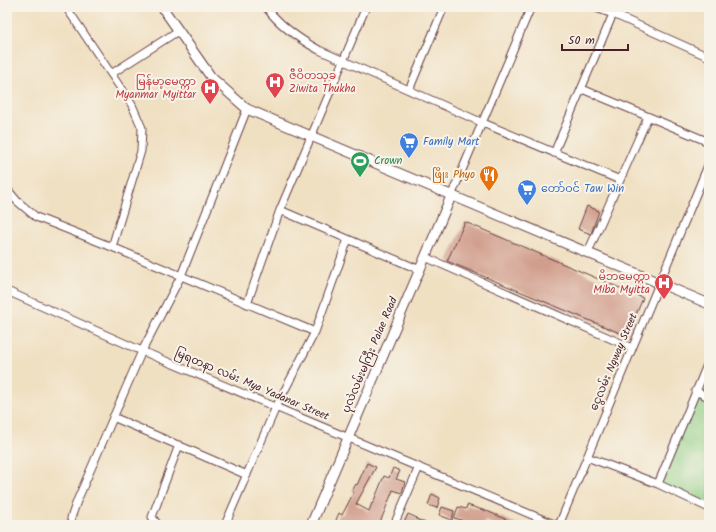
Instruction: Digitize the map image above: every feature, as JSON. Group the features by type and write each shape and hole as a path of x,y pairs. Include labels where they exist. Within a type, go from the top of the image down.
{"street":[{"path":"66,7 132,105 142,128 141,151 112,247"},
{"path":"162,7 211,77 247,109 452,194 709,304"},
{"path":"266,7 273,16 298,38 319,50 483,123 620,180"},
{"path":"247,304 280,210 312,136 342,60 366,7"},
{"path":"409,90 444,7"},
{"path":"452,194 532,7"},
{"path":"593,7 613,14 709,57"},
{"path":"554,153 613,14"},
{"path":"111,74 178,30"},
{"path":"582,89 709,142"},
{"path":"72,525 71,518 77,501 142,351 182,276 247,109"},
{"path":"588,252 648,116"},
{"name":"ငွေလမ်း Ngway Street","path":"557,525 587,457 709,163"},
{"path":"7,189 17,201 36,217 112,247 315,332"},
{"name":"ပုလဲလမ်းမကြီး Palae Road","path":"311,525 452,194"},
{"path":"280,210 420,270"},
{"path":"225,525 276,406 315,332 348,239"},
{"path":"425,257 632,348"},
{"name":"မြရတနာ လမ်း Mya Yadanar Street","path":"7,291 142,351 557,525"},
{"path":"658,484 709,360"},
{"path":"695,391 709,397"},
{"path":"113,417 247,475"},
{"path":"158,525 152,516 179,445"},
{"path":"587,457 658,484 709,508"},
{"path":"394,525 419,467"}],"green space":[{"path":"696,394 709,399 709,506 658,484"}],"building":[{"path":"587,206 599,211 591,234 578,229"},
{"path":"465,222 643,298 627,336 447,261"},
{"path":"367,463 376,467 356,504 369,511 384,476 389,478 393,468 400,471 396,479 405,482 402,493 393,490 379,525 337,525 338,522 336,520 339,513 342,515 354,492 352,491 356,484 357,485"},
{"path":"432,494 440,498 437,508 428,505"},
{"path":"467,505 489,512 519,525 496,525 485,521 484,524 476,522 475,524 454,518 458,507 466,509"},
{"path":"442,507 454,511 452,520 439,515"},
{"path":"408,514 417,518 416,519 430,525 403,525"}],"place":[{"name":"ဇီဝိတသုခ Ziwita Thukha","path":"275,99"},
{"name":"မြန်မာ့မေတ္တာ Myanmar Myittar","path":"210,105"},
{"name":"Family Mart","path":"409,159"},
{"name":"Crown","path":"360,178"},
{"name":"ဖြိုး Phyo","path":"489,192"},
{"name":"တော်ဝင် Taw Win","path":"527,206"},
{"name":"မိဘမေတ္တာ Miba Myitta","path":"664,300"}]}
